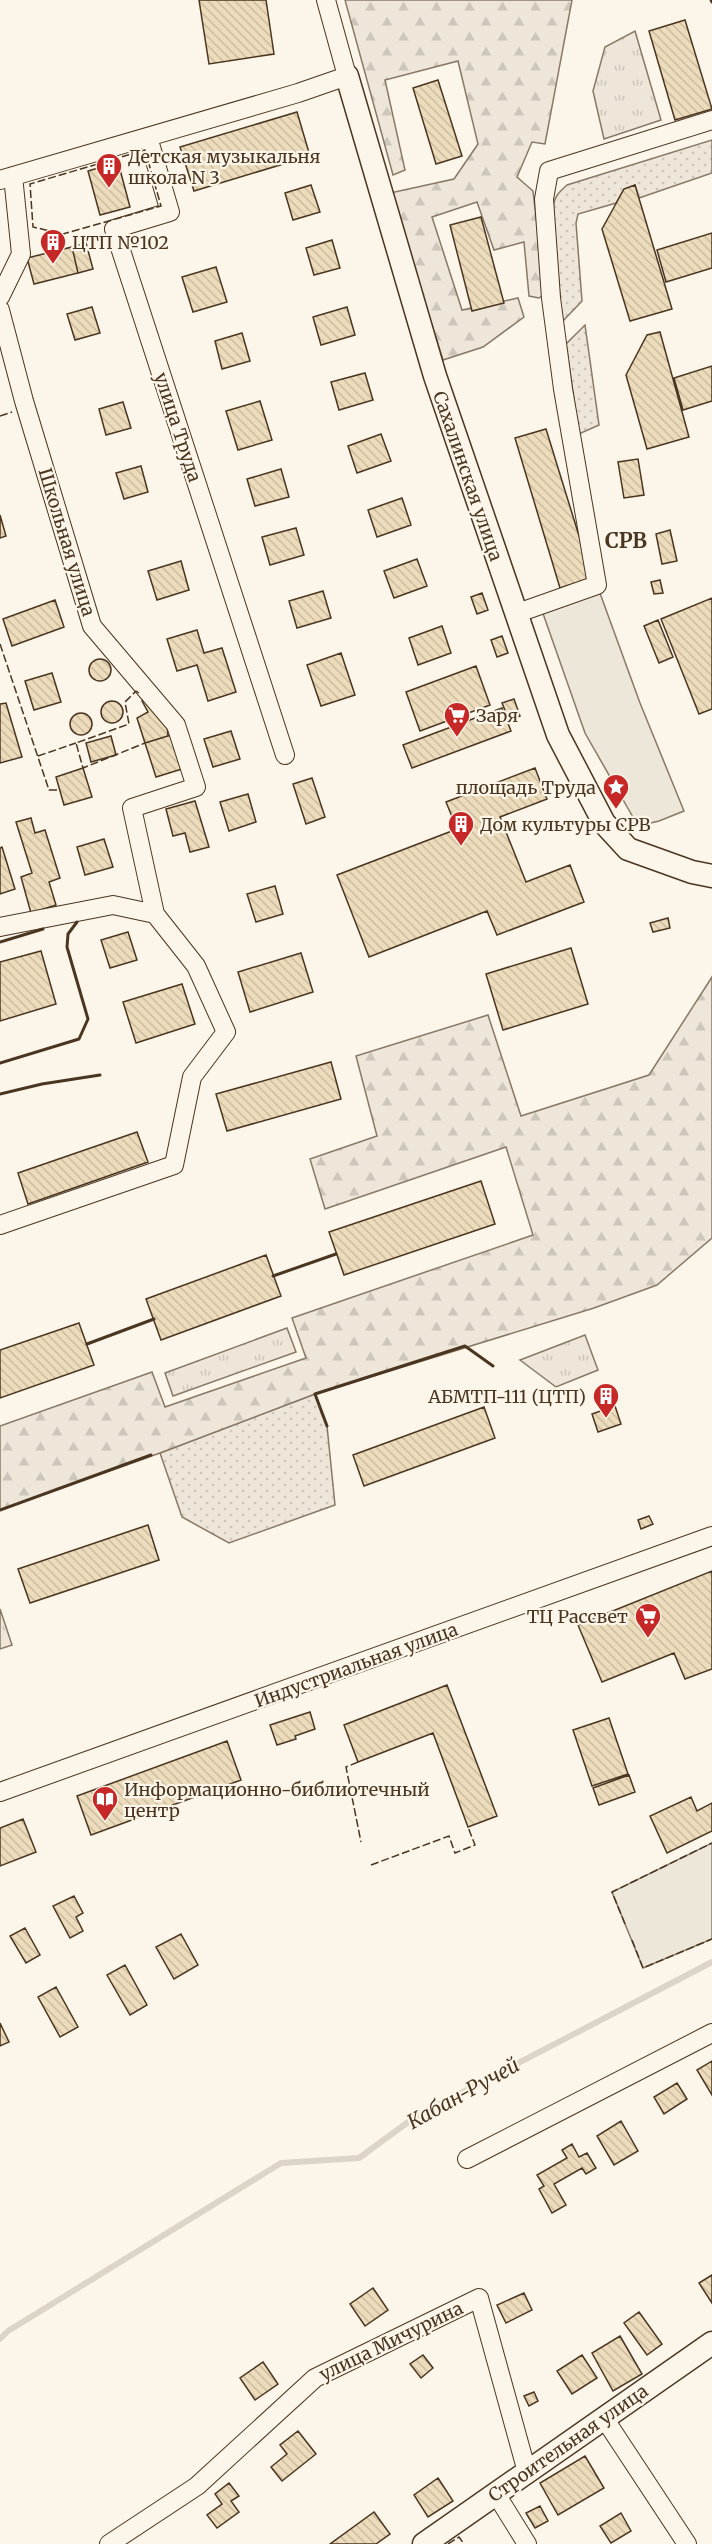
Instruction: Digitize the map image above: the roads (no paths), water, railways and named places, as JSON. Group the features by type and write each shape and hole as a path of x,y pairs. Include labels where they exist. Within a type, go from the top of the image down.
{"street":[{"name":"Сахалинская улица","path":"326,0 435,376 558,735 604,823 628,849 692,872 712,876"},
{"path":"0,297 21,254 7,178 347,76"},
{"path":"515,614 597,585 562,389 551,298 544,199 549,171 712,120"},
{"name":"улица Труда","path":"148,136 170,212 114,229 285,756"},
{"name":"Школьная улица","path":"0,310 24,401 92,626 176,725 196,787 132,808 155,914 196,966 226,1032 192,1077 174,1165 0,1226"},
{"path":"0,927 113,905 155,914"},
{"name":"Индустриальная улица","path":"0,1792 712,1536"},
{"path":"467,2159 712,2033"},
{"name":"улица Мичурина","path":"109,2544 197,2486 315,2378 479,2298 526,2472"},
{"name":"Строительная улица","path":"424,2544 712,2343"},
{"path":"604,2418 687,2544"},
{"path":"496,2493 527,2544"}],"waterway":[{"name":"Кабан-Ручей","path":"0,2339 8,2331 281,2163 359,2158 415,2117 712,1962"}],"place":[{"name":"Детская музыкальня школа N 3","path":"109,189"},
{"name":"ЦТП №102","path":"53,265"},
{"name":"Заря","path":"457,738"},
{"name":"площадь Труда","path":"616,810"},
{"name":"Дом культуры СРВ","path":"461,847"},
{"name":"АБМТП-111 (ЦТП)","path":"606,1419"},
{"name":"ТЦ Рассвет","path":"648,1639"},
{"name":"Информационно-библиотечный центр","path":"105,1822"}],"district":[{"name":"СРВ","path":"626,540"}]}
